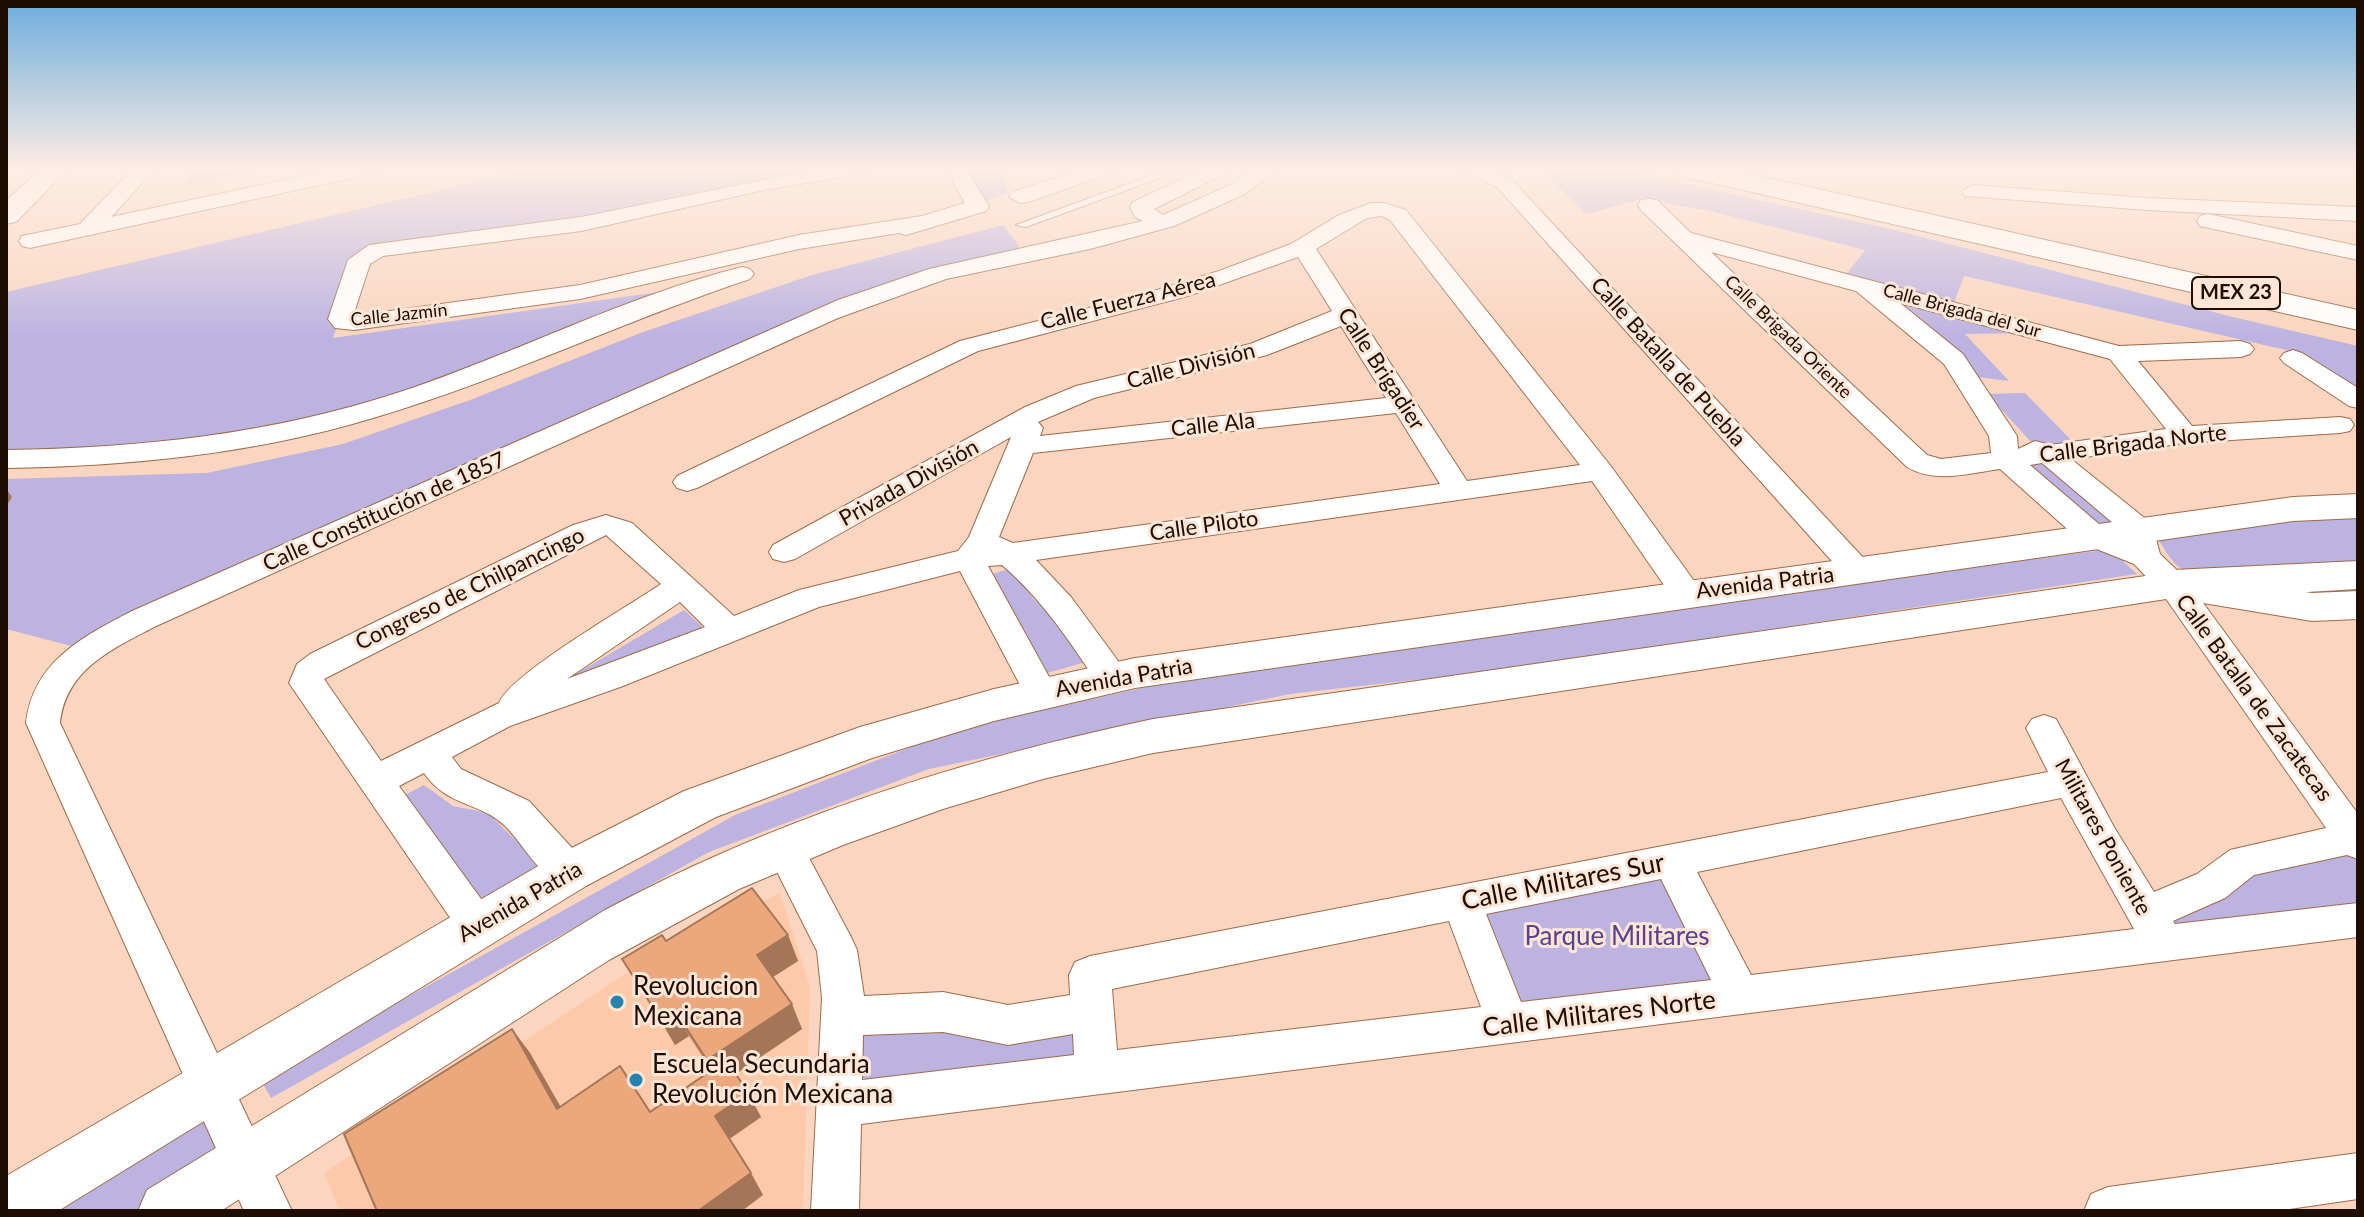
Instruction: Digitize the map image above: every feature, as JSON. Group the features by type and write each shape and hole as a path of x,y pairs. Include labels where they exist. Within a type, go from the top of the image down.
{"highway":[{"name":"MEX 23","path":"1937,225 2358,320"},
{"path":"2153,558 2358,575"}],"street":[{"path":"87,229 91,225"},
{"path":"30,241 106,225"},
{"name":"Calle Jazmín","path":"575,225 377,250 360,260 340,319 344,323 354,323 580,292 799,242 908,225"},
{"name":"Calle Jazmín","path":"6,459 141,454 225,443 323,424 411,398 708,285 916,225"},
{"name":"Calle Constitución de 1857","path":"268,1211 43,723 43,705 54,680 99,642 143,619 863,299 971,265 1154,225"},
{"name":"Calle Fuerza Aérea","path":"687,482 969,346 1012,330 1192,289 1303,247 1340,225"},
{"name":"Calle Fuerza Aérea","path":"1406,225 1600,471 1686,593"},
{"name":"Calle Batalla de Puebla","path":"1542,225 1858,571"},
{"name":"Calle Brigada Oriente","path":"1671,225 1917,461 1927,467"},
{"path":"2226,225 2358,253"},
{"path":"2301,225 2304,241"},
{"name":"Calle Brigada del Sur","path":"1686,238 2119,354 2241,349"},
{"name":"Calle Brigadier","path":"1303,247 1459,491"},
{"path":"1861,283 1954,359 2004,447 2095,537"},
{"name":"Calle División","path":"1035,413 1085,392 1258,350 1309,332 1346,314"},
{"path":"2119,354 2185,435"},
{"path":"2293,358 2358,400"},
{"name":"Calle Ala","path":"1023,446 1403,404"},
{"path":"1035,413 987,551 1041,693"},
{"name":"Privada División","path":"784,552 1035,413"},
{"name":"Calle Brigada Norte","path":"1927,467 1941,468 2004,447 2047,453 2185,435 2340,425"},
{"name":"Calle Batalla de Zacatecas","path":"2047,453 2153,558 2357,839"},
{"name":"Calle Piloto","path":"498,717 810,598 987,551 1600,471"},
{"name":"Avenida Patria","path":"168,1211 584,947 721,875 898,807 1007,771 1083,750 1153,736 1469,689 2153,558 2293,509 2352,502"},
{"name":"Congreso de Chilpancingo","path":"376,781 306,683 309,673 322,663 594,528 606,525 621,530 729,630"},
{"name":"Avenida Patria","path":"6,1209 569,872 700,804 860,744 1041,693 1112,678 1686,593 2095,537 2312,607 2358,605"},
{"path":"987,551 1065,610 1112,678"},
{"path":"478,926 376,781 498,717 543,679 681,586"},
{"path":"1443,630 1469,689"},
{"name":"Militares Poniente","path":"2044,728 2071,782 2155,928"},
{"path":"429,752 448,779 516,812 569,872"},
{"name":"Calle Militares Sur","path":"1097,1075 1090,975 2071,782"},
{"path":"2155,928 2190,897 2211,886 2244,861 2357,839"},
{"path":"785,850 837,950 842,1016 835,1211"},
{"path":"1671,860 1741,997"},
{"path":"1462,902 1509,1025"},
{"name":"Calle Militares Norte","path":"839,1105 1741,997 2155,928 2358,920"},
{"path":"842,1016 943,1012 1008,1025 1092,1011"},
{"path":"2108,1211 2358,1176"}],"shaded area":[{"name":"Escuela Secundaria Revolución Mexicana","path":"780,893 810,987 803,1211 340,1211 324,1173 634,968"}],"green space":[{"path":"293,225 575,225 377,250 360,260 333,338 708,285 323,424 6,460 6,292"},
{"path":"1003,225 1020,247 863,299 75,647 6,629 6,479 207,473 343,444 470,400 643,332 812,275"},
{"path":"1765,225 1871,225 2358,346 2358,393 2286,350 1964,276 1954,303 1845,276 1865,250"},
{"path":"1886,296 2021,333 1965,334 2009,381 1976,377"},
{"path":"2025,393 2074,443 2033,444 1987,394"},
{"path":"2047,453 2141,531 2099,537 2005,458"},
{"path":"2358,515 2358,595 2266,595 2220,587 2180,568 2157,538 2296,518"},
{"path":"2110,549 2137,574 1485,672 1290,694 929,769 709,852 271,1098 260,1079 735,815 955,730 1209,673 1501,630"},
{"path":"1016,567 1033,599 1055,615 1086,662 1047,673 992,574"},
{"path":"684,610 705,629 552,688"},
{"path":"424,785 453,806 488,813 551,875 486,914 399,798"},
{"path":"2358,846 2358,920 2175,942 2144,912 2239,864"},
{"name":"Parque Militares","path":"1657,870 1712,982 1518,1008 1480,904"},
{"path":"1092,1011 1096,1068 839,1105 841,1022"},
{"path":"197,1104 232,1170 168,1211 15,1211"}],"building":[{"path":"752,888 788,935 757,955 792,1004 707,1060 675,1011 661,1020 622,959 662,935 666,941"},
{"path":"512,1029 557,1109 620,1066 650,1112 727,1060 748,1093 715,1116 751,1173 698,1211 377,1211 344,1134"}],"place":[{"name":"Revolucion Mexicana","path":"617,1002"},
{"name":"Escuela Secundaria Revolución Mexicana","path":"636,1080"}]}
